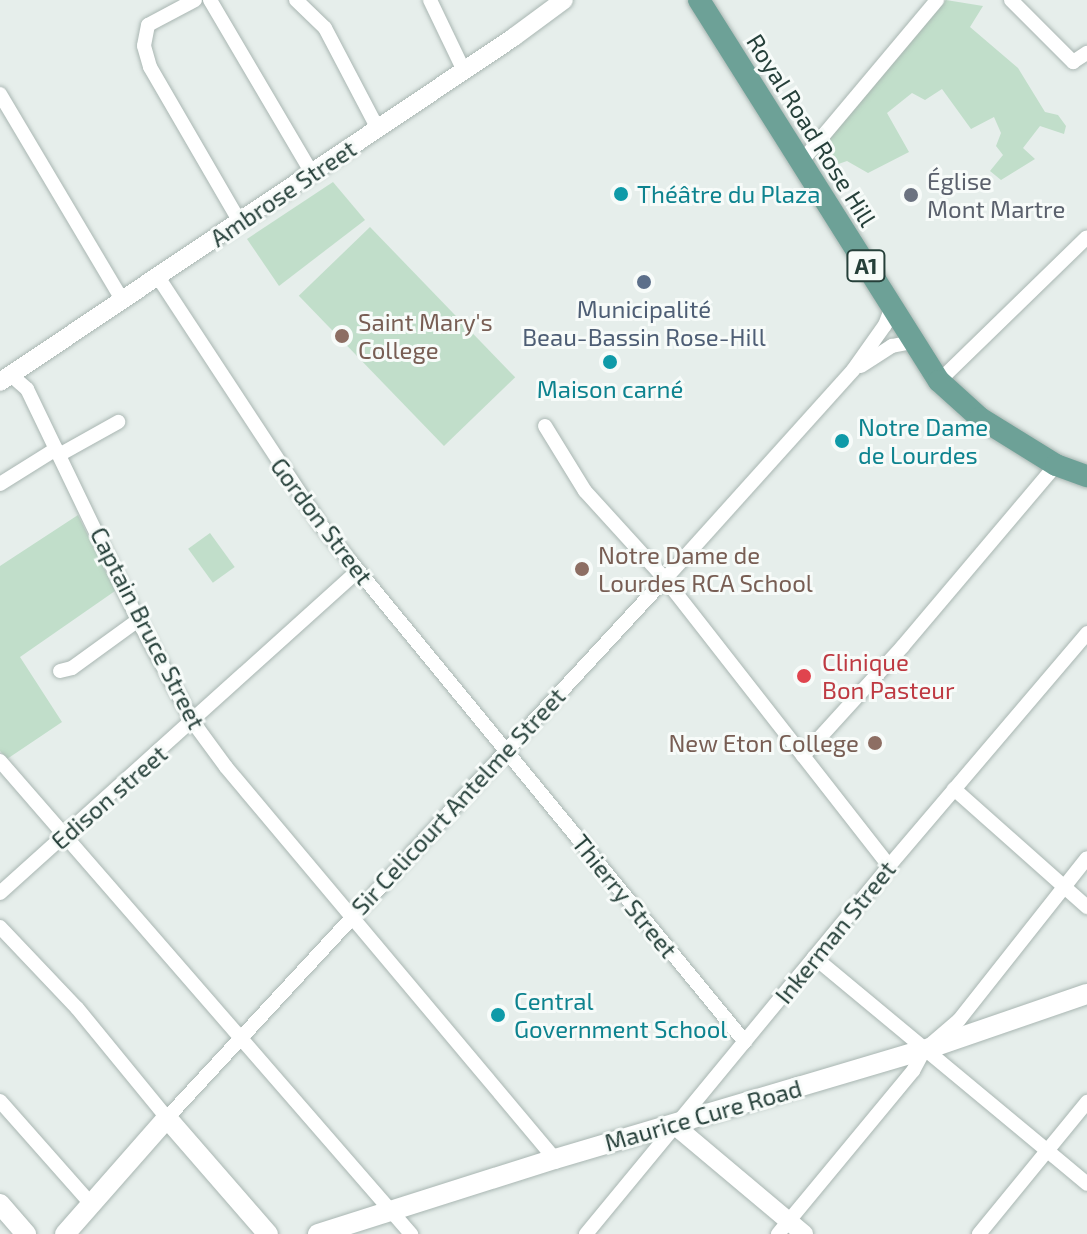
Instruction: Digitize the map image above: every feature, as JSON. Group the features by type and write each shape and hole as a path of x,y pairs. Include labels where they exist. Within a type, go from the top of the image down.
{"main road":[{"name":"Royal Road Rose Hill","path":"699,0 939,381 980,418 1056,465 1087,476"},
{"name":"Maurice Cure Road","path":"318,1234 555,1159 924,1050 1087,994"},
{"name":"Sir Celicourt Antelme Street","path":"65,1234 167,1118"},
{"path":"167,1118 268,1234"},
{"path":"0,1204 26,1234"}],"street":[{"path":"195,0 148,25 144,46 150,67 240,222"},
{"path":"210,0 312,173"},
{"path":"296,0 325,28 378,129"},
{"path":"430,0 464,71"},
{"name":"Ambrose Street","path":"6,379 464,71 564,0"},
{"path":"802,161 937,0"},
{"path":"1011,0 1071,62 1076,62 1087,53"},
{"path":"0,94 123,301"},
{"path":"939,381 1087,237"},
{"name":"Gordon Street","path":"158,277 256,431 320,524 506,750"},
{"name":"Sir Celicourt Antelme Street","path":"167,1118 665,579 853,370 885,325 892,307"},
{"name":"Sir Celicourt Antelme Street","path":"853,370 892,346 913,342"},
{"name":"Captain Bruce Street","path":"6,379 27,389 138,620 193,722 226,767 555,1159"},
{"path":"0,484 118,422"},
{"path":"545,426 585,491 665,579 889,866"},
{"path":"803,756 903,646 1056,465"},
{"name":"Edison street","path":"0,893 358,571"},
{"path":"60,671 72,668 138,620"},
{"name":"Inkerman Street","path":"586,1234 673,1124 1087,633"},
{"name":"Thierry Street","path":"506,750 745,1042"},
{"path":"0,761 411,1234"},
{"path":"954,789 1087,907"},
{"path":"783,1227 913,1071 924,1050 959,1020 1087,858"},
{"path":"0,927 77,1008 167,1118"},
{"path":"814,957 1087,1184"},
{"path":"0,1101 91,1204"},
{"path":"979,1234 1087,1102"},
{"path":"673,1124 783,1227 804,1234"}],"green space":[{"path":"946,0 983,6 970,27 1018,68 1045,112 1058,115 1066,126 1064,134 1040,126 1023,148 1035,159 1001,180 990,171 1003,155 996,146 1001,133 994,117 971,129 942,89 925,100 912,93 887,113 909,152 868,173 847,161 824,169 814,157"},
{"path":"333,182 365,220 279,286 247,239"},
{"path":"370,227 515,377 444,446 299,296"},
{"path":"78,515 115,591 20,657 62,722 7,759 0,751 0,566"},
{"path":"210,533 235,567 213,583 188,549"}],"place":[{"name":"Théâtre du Plaza","path":"621,194"},
{"name":"Église Mont Martre","path":"911,195"},
{"name":"Municipalité Beau-Bassin Rose-Hill","path":"644,282"},
{"name":"Saint Mary's College","path":"342,336"},
{"name":"Maison carné","path":"610,362"},
{"name":"Notre Dame de Lourdes","path":"842,441"},
{"name":"Notre Dame de Lourdes RCA School","path":"582,569"},
{"name":"Clinique Bon Pasteur","path":"804,676"},
{"name":"New Eton College","path":"875,743"},
{"name":"Central Government School","path":"498,1015"}]}
